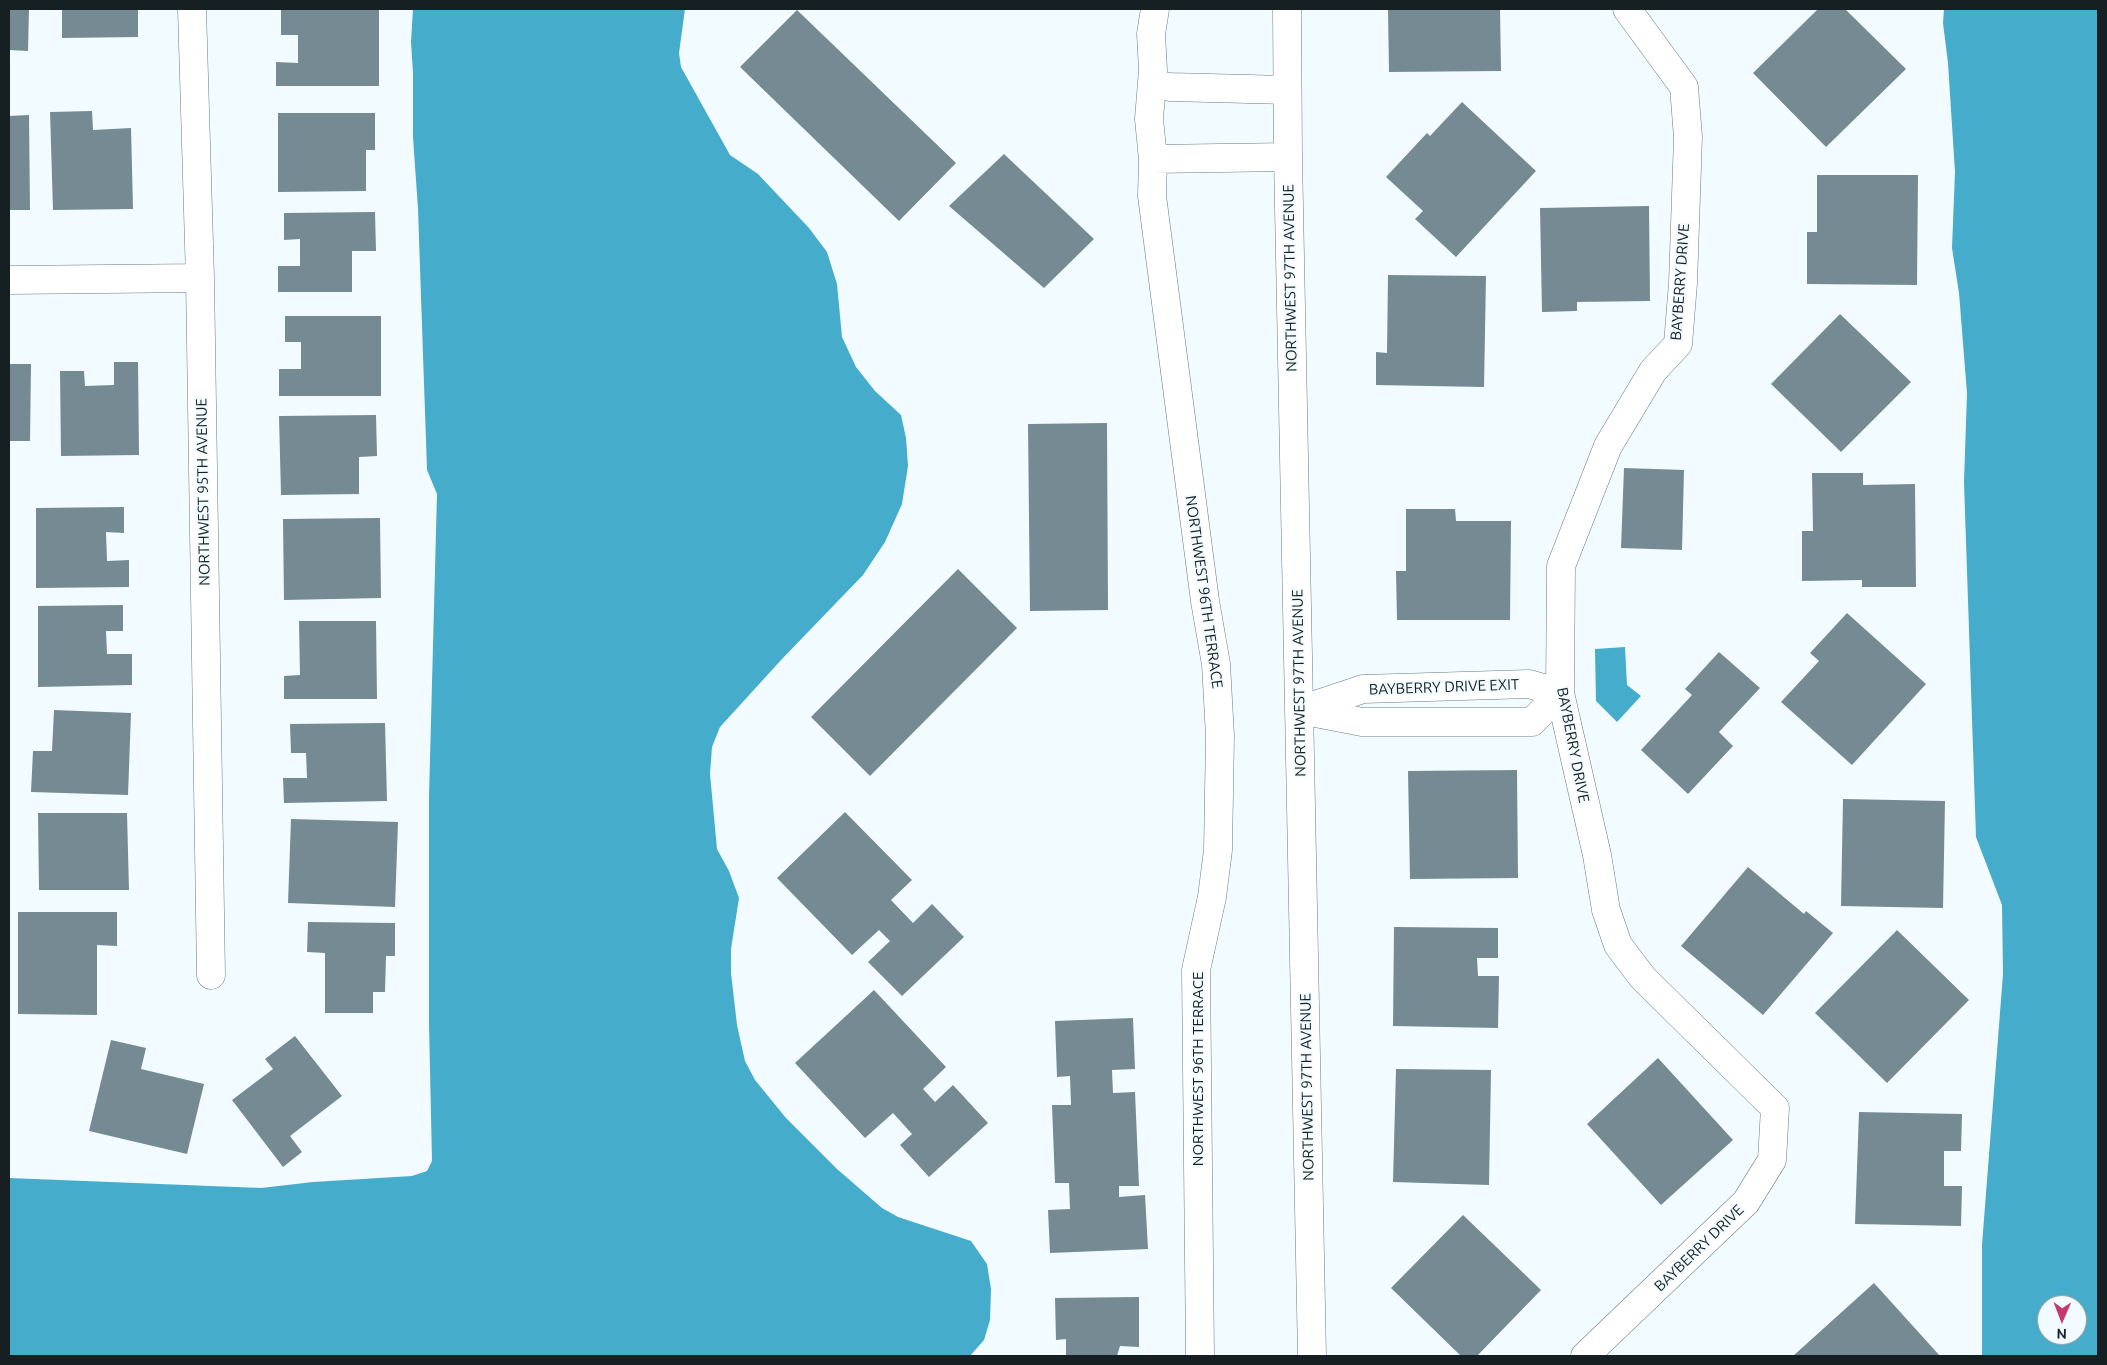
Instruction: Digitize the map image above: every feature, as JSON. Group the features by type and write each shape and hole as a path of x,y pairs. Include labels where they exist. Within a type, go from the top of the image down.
{"street":[{"name":"NORTHWEST 95TH AVENUE","path":"192,9 200,278 211,975"},
{"name":"NORTHWEST 96TH TERRACE","path":"1155,9 1151,34 1152,84 1149,119 1153,159 1152,196 1203,591 1216,664 1220,736 1218,850 1212,897 1196,970 1200,1356"},
{"name":"NORTHWEST 97TH AVENUE","path":"1287,9 1288,157 1312,1356"},
{"name":"BAYBERRY DRIVE","path":"1585,1356 1746,1202 1772,1160 1775,1108 1643,978 1618,945 1606,910 1597,855 1560,693 1561,566 1605,452 1653,371 1678,344 1683,283 1688,137 1684,88 1627,9"},
{"path":"1152,84 1170,87 1287,90"},
{"path":"1153,159 1288,157"},
{"path":"9,280 200,278"},
{"name":"BAYBERRY DRIVE EXIT","path":"1300,710 1363,689 1529,684 1560,693"},
{"path":"1300,710 1362,722 1532,722 1560,693"}],"water":[{"path":"413,9 685,9 679,53 681,67 730,155 758,174 809,228 827,252 837,284 842,337 856,367 875,391 901,415 906,438 908,466 902,504 885,542 863,575 720,727 712,747 710,774 717,849 729,871 739,898 731,949 731,973 737,1025 745,1061 755,1080 786,1118 837,1169 882,1208 898,1217 971,1241 987,1264 991,1289 990,1320 984,1340 970,1356 9,1356 9,1178 261,1188 313,1182 412,1176 427,1171 432,1161 429,1023 429,797 437,494 427,470 418,209 413,137 411,42"},
{"path":"1944,9 2098,9 2098,1356 1982,1356 1982,1245 2003,974 2002,905 1976,837 1964,482 1967,393 1959,293 1952,248 1955,172 1948,63 1943,23"},
{"path":"1625,647 1627,685 1641,696 1617,722 1596,701 1595,649"}],"building":[{"path":"9,9 29,9 28,51 9,50"},
{"path":"62,9 138,9 138,37 62,38"},
{"path":"281,9 379,9 379,86 276,86 276,62 298,63 298,35 281,35"},
{"path":"1388,9 1500,9 1501,71 1389,72"},
{"path":"1818,9 1845,9 1906,69 1826,147 1753,73"},
{"path":"797,10 956,163 899,221 740,67"},
{"path":"1462,102 1536,171 1456,257 1415,219 1423,211 1386,177 1427,133 1430,136"},
{"path":"92,111 93,130 131,128 133,209 53,210 50,112"},
{"path":"278,113 375,113 375,150 366,150 366,191 278,192"},
{"path":"29,115 30,210 9,210 9,116"},
{"path":"1004,154 1094,239 1044,288 949,206"},
{"path":"1817,175 1918,175 1917,285 1807,284 1807,232 1817,232"},
{"path":"1649,206 1650,301 1577,302 1577,311 1542,312 1540,208"},
{"path":"375,212 376,251 352,251 352,292 278,292 278,266 300,266 300,239 284,240 284,213"},
{"path":"1388,275 1486,276 1484,387 1376,385 1376,352 1387,353"},
{"path":"1840,314 1911,382 1841,452 1771,384"},
{"path":"285,316 381,316 381,396 279,396 279,369 301,369 301,342 285,342"},
{"path":"114,362 138,362 139,455 61,456 60,371 84,371 85,386 114,385"},
{"path":"9,364 31,364 30,441 9,441"},
{"path":"376,415 377,456 359,457 359,494 281,495 279,416"},
{"path":"1107,423 1108,610 1030,611 1028,424"},
{"path":"1624,468 1684,470 1682,550 1621,548"},
{"path":"1812,473 1863,473 1863,485 1915,484 1916,587 1862,587 1862,580 1802,581 1802,531 1813,531"},
{"path":"124,507 124,533 106,532 107,561 129,560 129,587 36,588 36,508"},
{"path":"1406,509 1455,509 1456,521 1511,521 1510,620 1397,620 1396,571 1406,571"},
{"path":"380,518 381,598 284,600 283,519"},
{"path":"958,569 1017,628 870,776 811,717"},
{"path":"123,605 123,631 106,631 107,654 132,654 132,685 38,687 38,606"},
{"path":"1847,613 1926,684 1852,765 1781,702 1819,661 1810,653"},
{"path":"299,621 376,621 377,699 284,699 284,676 300,675"},
{"path":"1719,652 1760,688 1719,732 1733,746 1688,794 1641,750 1692,695 1685,689"},
{"path":"54,710 131,713 128,795 31,792 33,751 52,751"},
{"path":"385,723 387,801 284,803 283,778 307,778 306,753 291,753 290,724"},
{"path":"1517,770 1518,878 1410,879 1408,771"},
{"path":"1843,799 1945,801 1943,908 1841,906"},
{"path":"845,812 912,880 891,900 913,923 932,904 964,937 902,996 868,962 890,941 879,930 852,955 777,878"},
{"path":"38,813 127,813 129,890 39,890"},
{"path":"291,819 398,822 395,907 288,903"},
{"path":"1748,867 1804,914 1806,911 1833,933 1763,1015 1681,946"},
{"path":"18,912 117,912 117,946 97,945 97,1015 18,1014"},
{"path":"308,922 395,923 395,956 386,956 385,992 373,992 373,1013 325,1013 325,953 307,952"},
{"path":"1394,927 1498,928 1498,958 1477,958 1478,976 1499,976 1498,1028 1393,1026"},
{"path":"1897,930 1969,1000 1887,1083 1815,1013"},
{"path":"874,990 946,1067 923,1089 935,1102 953,1085 988,1123 929,1177 900,1145 912,1134 893,1113 865,1138 795,1063"},
{"path":"1133,1018 1135,1069 1112,1070 1113,1093 1135,1092 1139,1186 1119,1186 1119,1197 1145,1195 1148,1249 1050,1253 1048,1210 1070,1209 1069,1183 1055,1183 1052,1105 1071,1105 1070,1076 1057,1077 1055,1021"},
{"path":"295,1036 342,1096 290,1136 302,1152 283,1167 232,1100 273,1069 265,1059"},
{"path":"111,1040 146,1048 141,1069 204,1084 187,1154 89,1131"},
{"path":"1658,1058 1733,1140 1661,1205 1587,1124"},
{"path":"1396,1069 1491,1070 1489,1185 1393,1182"},
{"path":"1859,1112 1962,1114 1961,1151 1944,1151 1944,1186 1962,1186 1961,1226 1855,1224"},
{"path":"1463,1215 1541,1290 1477,1356 1461,1356 1391,1288"},
{"path":"1874,1283 1940,1356 1793,1356"},
{"path":"1139,1297 1139,1347 1120,1346 1117,1356 1066,1356 1066,1339 1056,1340 1055,1298"}]}
